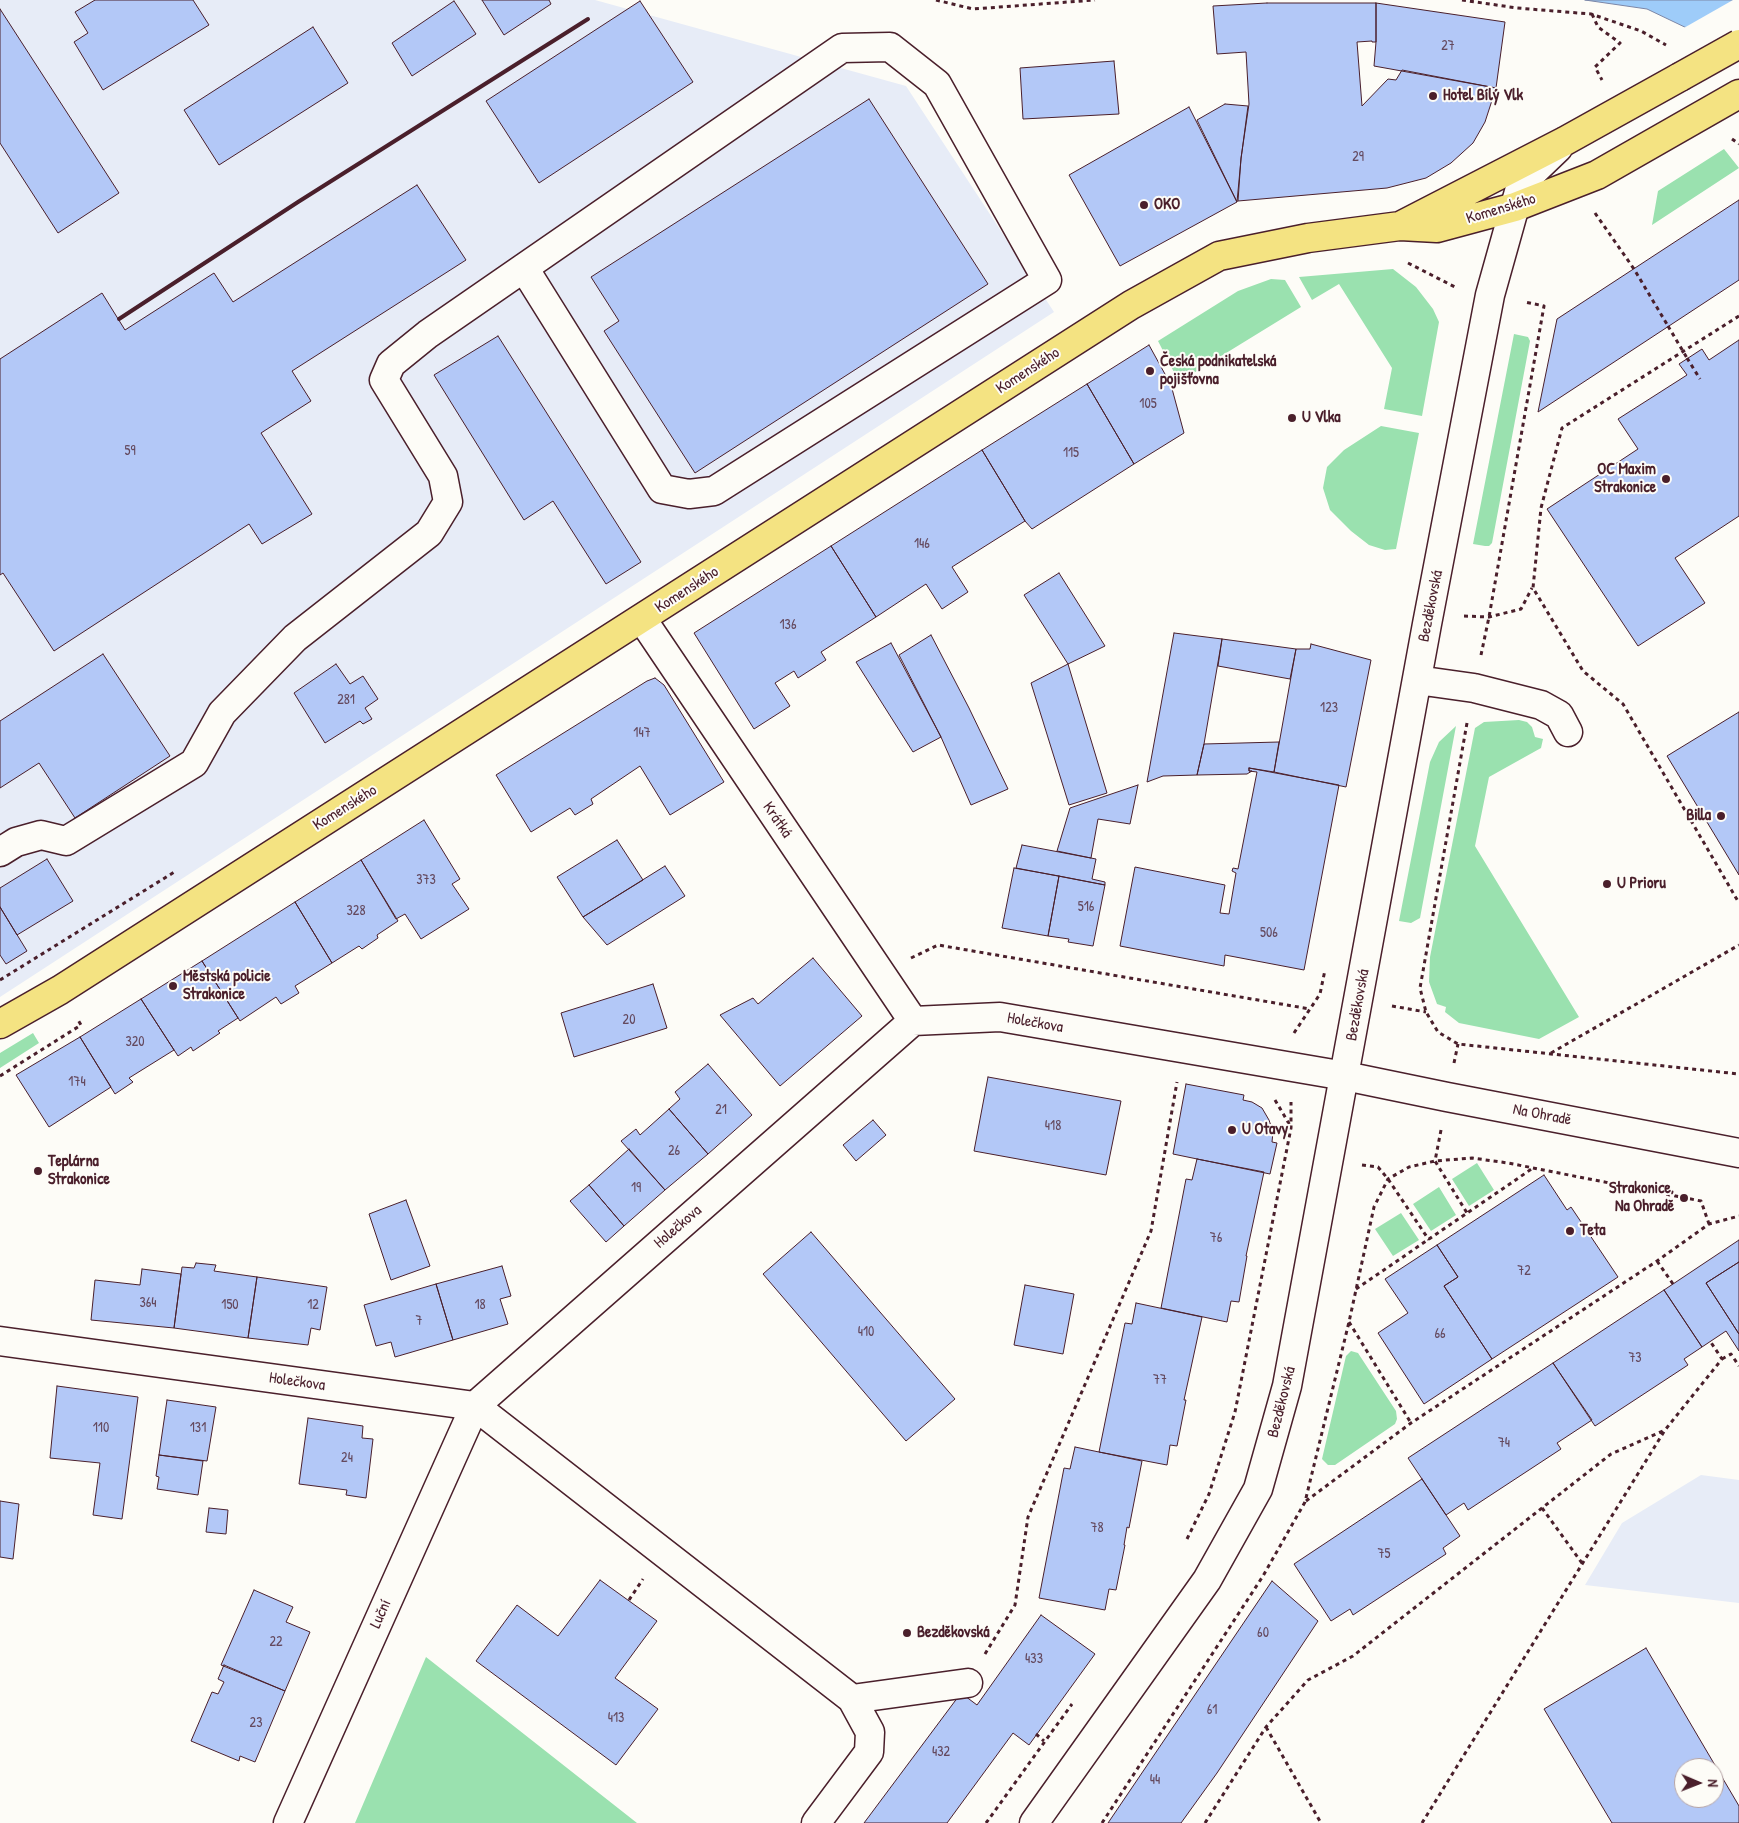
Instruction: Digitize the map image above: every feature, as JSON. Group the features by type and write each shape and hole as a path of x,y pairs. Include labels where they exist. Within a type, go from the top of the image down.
{"main road":[{"name":"Komenského","path":"1400,226 1564,141 1739,44"},
{"name":"Komenského","path":"1,1020 60,990 1132,305 1219,256 1308,238 1400,226 1437,228 1515,207 1597,175 1732,98"}],"street":[{"path":"0,852 16,842 41,836 66,841 194,763 222,713 295,638 429,533 448,502 444,476 384,380 391,364 428,334 842,48 890,48 936,84 1046,280 714,491 689,494 662,489 524,268"},
{"name":"Bezděkovská","path":"1034,1823 1207,1580 1258,1489 1287,1386 1427,624 1489,304 1520,188 1564,141"},
{"name":"Krátká","path":"642,619 913,1021"},
{"path":"1417,680 1474,688 1541,705 1558,715 1568,732"},
{"name":"Holečkova","path":"0,1341 475,1406 913,1021 1000,1017 1345,1076"},
{"name":"Na Ohradě","path":"1345,1076 1739,1153"},
{"path":"475,1406 852,1699 870,1732 869,1752 816,1823"},
{"name":"Luční","path":"288,1823 475,1406"},
{"path":"852,1699 968,1683"}],"path":[{"path":"936,0 972,9 1095,0"},
{"path":"1462,0 1518,8 1591,14 1598,28 1620,43 1594,67 1604,85"},
{"path":"1595,213 1634,269 1700,378"},
{"path":"1405,261 1453,287"},
{"path":"1544,306 1489,617 1474,688 1420,988 1426,1012 1438,1032 1458,1044 1739,1074"},
{"path":"1427,624 1466,616 1489,617 1521,609 1533,588 1542,508 1562,428 1739,316"},
{"path":"1533,588 1583,671 1623,704 1739,903"},
{"path":"882,976 920,952 938,946 1310,1009"},
{"path":"1550,1054 1739,946"},
{"path":"0,1076 81,1025"},
{"path":"1185,1543 1209,1494 1235,1412 1291,1128 1291,1067"},
{"path":"968,1683 1015,1605 1028,1517 1151,1231 1178,1077"},
{"path":"1274,1098 1291,1128"},
{"path":"1286,1151 1378,1168 1388,1179 1429,1240"},
{"path":"1102,1823 1263,1576 1305,1502 1349,1322 1374,1207 1388,1179 1408,1167 1435,1161 1472,1158 1701,1201 1709,1224"},
{"path":"1356,1289 1533,1168"},
{"path":"1305,1502 1411,1423 1657,1261 1709,1224 1739,1216"},
{"path":"1657,1261 1673,1284"},
{"path":"1349,1322 1411,1423"},
{"path":"1710,1341 1722,1359"},
{"path":"1422,1823 1665,1430 1722,1359 1731,1354 1739,1366"},
{"path":"1205,1823 1266,1727 1308,1680 1353,1656 1611,1454 1665,1430"},
{"path":"1542,1508 1582,1563"},
{"path":"986,1823 1074,1702"},
{"path":"1266,1727 1321,1823"},
{"path":"1036,1734 1044,1741"}],"shaded area":[{"path":"0,0 595,0 906,86 1054,312 0,997"},
{"path":"1701,1475 1739,1480 1739,1603 1585,1585 1622,1523"}],"green space":[{"path":"1724,149 1739,168 1652,225 1658,191"},
{"path":"1393,269 1416,287 1433,309 1439,322 1422,416 1384,409 1392,368 1339,284 1312,300 1299,277"},
{"path":"1271,279 1285,280 1301,307 1179,382 1158,341 1238,291"},
{"path":"1514,334 1528,337 1530,341 1492,543 1489,546 1485,546 1473,544"},
{"path":"1381,426 1419,433 1396,549 1385,550 1369,545 1351,531 1330,510 1323,488 1327,467 1344,450"},
{"path":"1519,720 1527,722 1532,727 1535,737 1543,739 1541,748 1489,777 1475,846 1579,1017 1539,1039 1459,1023 1445,1012 1446,1007 1437,1004 1429,982 1430,957 1475,728 1484,722"},
{"path":"1456,726 1420,918 1411,923 1399,921 1430,762 1439,742"},
{"path":"33,1033 39,1043 0,1068 0,1053"},
{"path":"1477,1163 1494,1190 1469,1206 1452,1179"},
{"path":"1439,1187 1456,1215 1431,1231 1413,1204"},
{"path":"1401,1213 1419,1240 1393,1256 1375,1229"},
{"path":"1351,1351 1358,1353 1396,1411 1397,1419 1395,1424 1335,1465 1328,1465 1322,1459 1346,1356"},
{"path":"426,1657 637,1823 355,1823"}],"water":[{"path":"1585,0 1739,0 1739,53 1647,9"}],"pier":[{"path":"1733,0 1739,0 1739,56 1682,29"}],"building":[{"path":"95,0 193,0 209,25 103,90 74,42 88,33 75,12"},
{"path":"482,0 549,0 551,4 504,35"},
{"path":"454,1 476,34 412,76 392,43"},
{"path":"640,1 693,82 539,183 486,101"},
{"name":"Hotel Bílý Vlk","path":"1267,3 1376,3 1376,42 1357,42 1362,106 1388,79 1396,80 1402,70 1496,88 1485,122 1473,143 1451,163 1426,178 1387,188 1238,201 1241,158 1249,104 1246,52 1217,54 1213,6"},
{"path":"1376,3 1505,22 1496,88 1374,66"},
{"path":"0,9 119,193 58,233 0,143"},
{"path":"313,27 348,83 219,165 184,110"},
{"path":"1114,61 1119,114 1023,119 1020,68"},
{"path":"869,99 988,284 695,473 604,331 619,321 591,277"},
{"path":"1225,104 1248,106 1237,202 1197,120"},
{"path":"1189,107 1237,202 1120,266 1069,175"},
{"path":"417,185 466,260 292,371 311,401 261,433 312,514 262,544 249,524 54,651 3,573 0,575 0,359 102,293 125,330 214,273 233,302"},
{"path":"1739,200 1739,280 1538,412 1557,319"},
{"path":"498,336 641,562 606,584 553,501 524,520 434,375"},
{"name":"OC Maxim Strakonice","path":"1739,340 1739,516 1675,558 1705,603 1638,646 1547,509 1638,449 1618,419 1687,375 1679,364 1702,349 1709,360"},
{"path":"1149,345 1171,385 1184,433 1134,464 1087,384"},
{"path":"1087,384 1134,464 1032,529 1025,521 982,450"},
{"path":"982,450 1025,521 952,567 968,592 942,609 926,584 876,617 831,546"},
{"path":"831,546 876,617 821,652 826,660 798,678 794,671 775,683 790,706 754,729 694,633"},
{"path":"1059,573 1105,646 1068,664 1024,595"},
{"path":"1174,633 1222,639 1204,744 1197,775 1163,776 1147,782"},
{"path":"931,635 1008,789 971,805 941,737 899,655"},
{"path":"1222,639 1296,649 1290,679 1218,666"},
{"path":"891,643 941,737 913,752 856,662"},
{"path":"1311,644 1371,660 1346,787 1274,772 1296,649 1310,649"},
{"path":"103,654 170,756 75,818 39,763 0,788 0,721"},
{"path":"336,664 350,684 363,676 378,699 365,708 372,719 363,724 360,721 325,743 294,693"},
{"path":"1068,664 1107,793 1069,805 1031,683"},
{"path":"655,678 664,685 724,782 670,815 640,766 591,799 593,804 575,815 570,808 531,832 496,775 647,681"},
{"name":"Billa","path":"1739,712 1739,875 1667,756"},
{"path":"1279,742 1274,772 1249,768 1249,771 1252,771 1247,774 1197,775 1204,744"},
{"path":"1249,768 1339,785 1304,970 1225,955 1224,966 1120,946 1135,867 1225,885 1220,913 1229,914 1236,873 1232,871 1233,868 1238,869 1257,772 1249,771"},
{"path":"1138,785 1130,824 1098,819 1091,858 1057,851 1070,808"},
{"path":"424,820 460,879 452,884 469,909 421,939 405,914 396,919 361,860"},
{"path":"617,840 643,880 583,917 557,877"},
{"path":"1022,845 1096,859 1092,879 1105,882 1105,885 1016,868"},
{"path":"47,859 73,901 17,935 0,907 0,888"},
{"path":"361,860 398,921 377,935 378,938 362,949 359,946 332,963 295,902"},
{"path":"665,866 685,896 607,945 583,917"},
{"path":"1014,868 1059,876 1048,936 1002,928"},
{"path":"1059,876 1105,885 1093,946 1068,942 1069,939 1048,936"},
{"path":"295,902 332,963 295,986 299,993 281,1004 276,997 240,1021 202,961"},
{"path":"0,907 27,951 6,964 0,955"},
{"path":"813,958 862,1016 780,1086 720,1015 753,998 758,1004"},
{"path":"202,961 238,1018 193,1051 191,1047 178,1056 141,999"},
{"path":"653,984 667,1028 574,1057 561,1013"},
{"path":"141,999 174,1050 129,1078 133,1082 115,1094 80,1037"},
{"path":"80,1037 111,1087 49,1127 16,1075"},
{"path":"708,1064 752,1115 708,1154 669,1109 680,1099 675,1092"},
{"path":"988,1077 1121,1101 1106,1175 974,1151"},
{"path":"1186,1084 1244,1095 1243,1100 1252,1102 1262,1108 1273,1132 1272,1142 1277,1143 1270,1174 1173,1154"},
{"path":"669,1109 708,1154 665,1190 621,1141 636,1129 640,1135"},
{"path":"873,1120 886,1135 856,1161 843,1145"},
{"path":"629,1149 665,1190 624,1226 589,1185"},
{"path":"1197,1159 1264,1172 1246,1256 1239,1302 1231,1301 1227,1322 1161,1308 1186,1179 1192,1180"},
{"path":"1544,1175 1567,1210 1571,1207 1618,1277 1492,1359 1444,1286 1458,1277 1437,1245"},
{"path":"589,1185 624,1226 606,1242 570,1201"},
{"path":"406,1200 430,1266 391,1280 369,1214"},
{"path":"811,1232 955,1399 906,1441 763,1274"},
{"path":"1739,1240 1739,1262 1706,1283 1739,1334 1739,1351 1726,1331 1702,1347 1664,1290"},
{"path":"1437,1245 1458,1277 1444,1286 1492,1359 1424,1404 1378,1333 1408,1313 1385,1279"},
{"path":"1739,1262 1739,1334 1706,1283"},
{"path":"196,1263 216,1265 214,1271 257,1277 248,1338 174,1328 182,1267 194,1268"},
{"path":"502,1266 511,1296 500,1299 508,1324 453,1340 436,1284"},
{"path":"142,1269 181,1274 174,1328 91,1320 95,1280 140,1285"},
{"path":"257,1277 327,1287 320,1330 311,1328 308,1345 248,1338"},
{"path":"436,1284 453,1340 395,1357 391,1342 376,1346 364,1305"},
{"path":"1025,1285 1074,1294 1063,1354 1014,1345"},
{"path":"1664,1290 1702,1347 1684,1359 1688,1365 1595,1426 1553,1363"},
{"path":"1136,1303 1202,1317 1184,1400 1186,1400 1177,1446 1170,1445 1167,1465 1099,1452 1125,1323 1132,1324"},
{"path":"1553,1363 1592,1420 1557,1443 1561,1449 1468,1510 1464,1503 1446,1515 1408,1458"},
{"path":"57,1386 138,1397 122,1519 93,1515 100,1463 50,1458"},
{"path":"167,1400 216,1407 207,1461 159,1455"},
{"path":"308,1418 363,1426 362,1438 373,1439 366,1498 346,1495 347,1490 299,1484"},
{"path":"1075,1447 1142,1461 1129,1528 1127,1527 1116,1590 1109,1589 1105,1610 1039,1598 1064,1468 1070,1469"},
{"path":"159,1455 203,1461 198,1495 157,1489 159,1477 156,1476"},
{"path":"1422,1479 1460,1536 1443,1548 1446,1554 1353,1615 1350,1609 1331,1621 1294,1564"},
{"path":"0,1501 19,1504 13,1559 0,1557"},
{"path":"209,1508 228,1510 226,1534 206,1532"},
{"path":"600,1580 657,1621 615,1678 658,1709 616,1765 476,1661 517,1605 558,1636"},
{"path":"1272,1581 1318,1621 1217,1773 1181,1823 1108,1823"},
{"path":"254,1590 293,1607 286,1622 310,1632 285,1691 221,1665"},
{"path":"1041,1615 1095,1654 1029,1745 1013,1733 947,1823 864,1823 961,1693 977,1705"},
{"path":"1646,1648 1711,1758 1674,1758 1674,1808 1724,1808 1724,1781 1739,1806 1739,1823 1612,1823 1544,1709"},
{"path":"224,1665 285,1691 255,1762 240,1756 239,1761 191,1741 212,1692 218,1694 224,1682 218,1679"}],"railway":[{"path":"119,319 298,202 588,19"}],"place":[{"name":"Hotel Bílý Vlk","path":"1433,96"},
{"name":"OKO","path":"1144,205"},
{"name":"Česká podnikatelská pojišťovna","path":"1150,371"},
{"name":"U Vlka","path":"1292,418"},
{"name":"OC Maxim Strakonice","path":"1666,479"},
{"name":"Billa","path":"1721,816"},
{"name":"U Prioru","path":"1607,884"},
{"name":"Městská policie Strakonice","path":"173,986"},
{"name":"U Otavy","path":"1232,1130"},
{"name":"Teplárna Strakonice","path":"38,1171"},
{"name":"Strakonice, Na Ohradě","path":"1684,1198"},
{"name":"Teta","path":"1570,1231"},
{"name":"Bezděkovská","path":"907,1633"}]}
